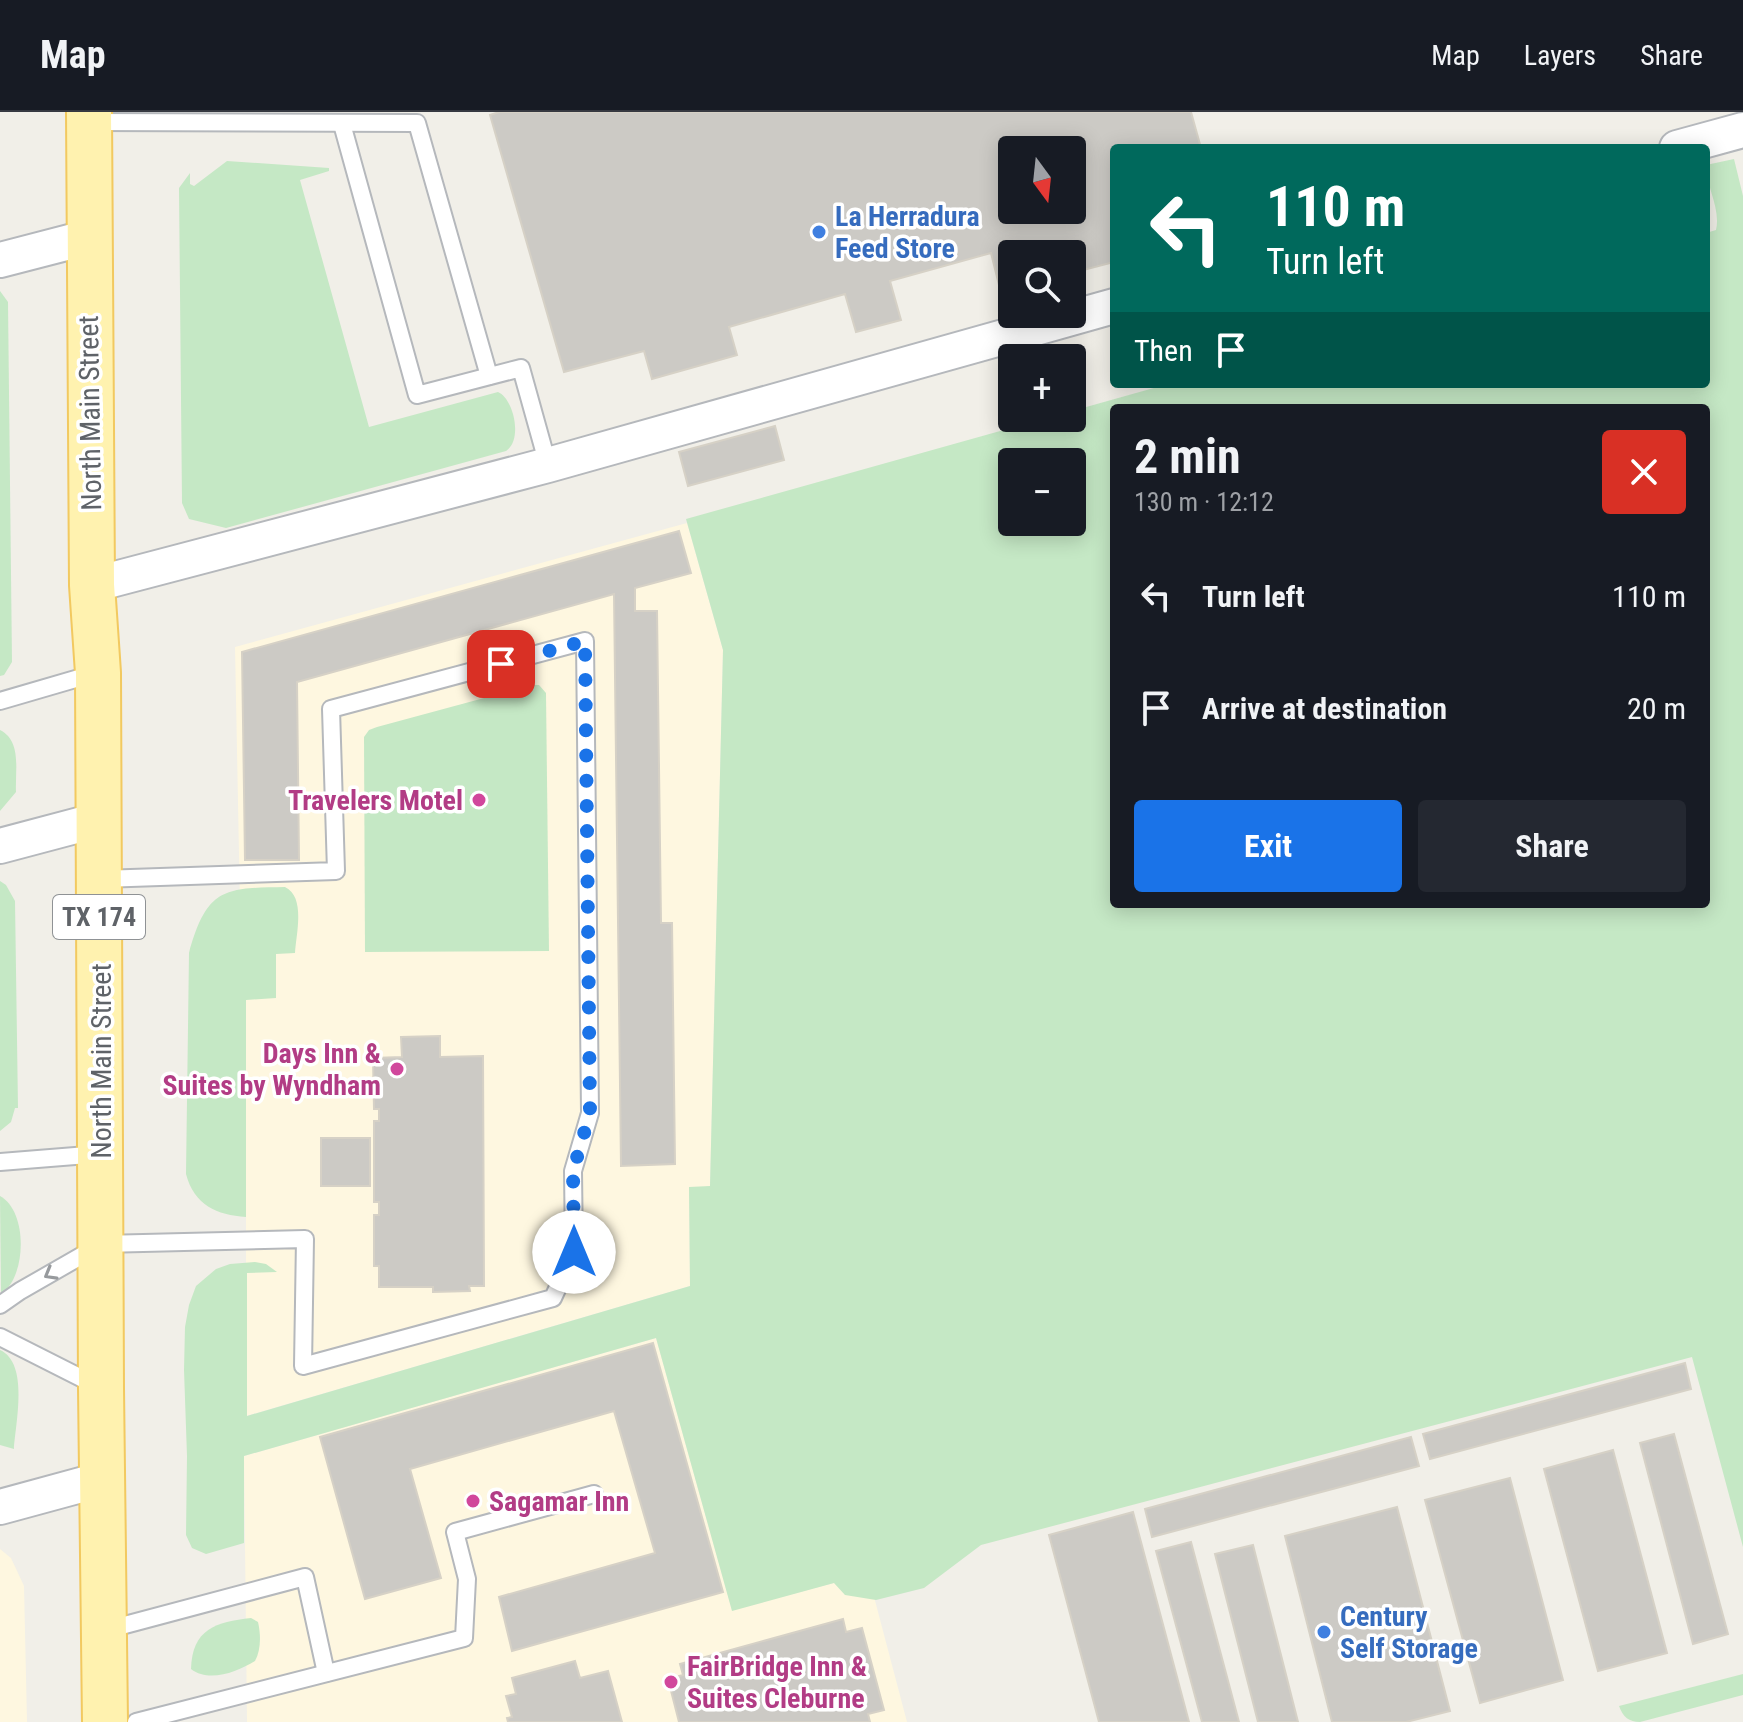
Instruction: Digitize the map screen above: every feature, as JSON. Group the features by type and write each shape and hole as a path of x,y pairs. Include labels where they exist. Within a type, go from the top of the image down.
{"main road":[{"name":"North Main Street","path":"89,117 92,585 98,673 105,1722"}],"street":[{"path":"1692,144 1743,130"},
{"path":"0,260 89,237"},
{"path":"92,585 548,465 1110,307"},
{"path":"0,846 98,820"},
{"path":"0,1507 103,1479"}],"lane":[{"path":"89,117 417,123 489,376"},
{"path":"342,124 417,395 521,368 548,465"},
{"path":"0,1305 102,1244 305,1239 303,1366 553,1298 574,1252 573,1171 590,1113 585,641 331,709 336,871 99,879"},
{"path":"0,701 98,673"},
{"path":"0,1162 102,1153"},
{"path":"0,1337 101,1388"},
{"path":"136,1722 464,1638 467,1579 455,1532 594,1494"},
{"path":"105,1630 305,1577 326,1673"}],"shaded area":[{"path":"687,523 723,650 710,1187 689,1187 690,1286 246,1416 246,1217 235,647"},
{"name":"Sagamar Inn","path":"656,1338 732,1610 868,1574 907,1722 247,1722 244,1456"},
{"path":"0,1549 11,1558 24,1586 27,1722 0,1722"}],"green space":[{"path":"1734,159 1743,196 1743,1547 1692,1357 981,1545 924,1588 876,1600 845,1595 834,1583 732,1611 656,1338 244,1456 244,1543 206,1554 192,1548 186,1535 185,1327 196,1286 216,1269 230,1264 255,1262 266,1264 277,1272 247,1273 247,1416 690,1286 689,1187 710,1186 723,650 686,519 998,432 1086,432 1086,407 1154,388 1710,388 1710,232 1716,230 1710,188 1710,164"},
{"path":"227,161 329,168 329,171 300,180 369,427 498,392 508,403 514,420 514,438 506,451 226,528 189,519 182,503 179,188 190,173 190,184 194,186"},
{"path":"0,291 8,302 12,662 0,676"},
{"path":"539,685 546,693 549,951 365,952 364,737 369,730 377,727"},
{"path":"0,730 12,741 16,792 0,811"},
{"path":"0,881 15,901 18,1108 15,1108 11,1122 0,1131"},
{"path":"285,887 292,892 298,907 295,953 276,954 276,998 246,1000 246,1217 235,1216 216,1211 201,1201 186,1174 189,953 203,915 221,896 247,889"},
{"path":"0,1196 16,1215 21,1244 16,1274 1,1294"},
{"path":"0,1350 15,1367 18,1380 14,1449 0,1445"},
{"path":"251,1618 258,1622 260,1632 255,1661 232,1672 214,1676 191,1669 196,1645 208,1630 227,1622"},
{"path":"1743,1674 1743,1695 1640,1722 1627,1718 1619,1706"}],"building":[{"name":"La Herradura Feed Store","path":"499,112 1191,112 1200,144 1110,144 1110,263 1086,269 1086,240 998,240 998,281 991,253 890,281 901,320 856,332 845,294 729,327 737,355 652,379 644,351 564,372 490,115"},
{"path":"775,426 784,460 688,486 679,452"},
{"path":"679,531 691,573 635,588 635,611 657,611 661,923 672,923 675,1164 621,1166 614,594 297,682 299,860 245,860 242,652"},
{"path":"440,1036 440,1057 483,1056 484,1286 469,1286 470,1291 433,1292 433,1287 379,1287 379,1266 374,1266 374,1215 379,1215 379,1202 374,1202 374,1121 379,1121 379,1109 374,1109 373,1058 402,1057 401,1037"},
{"path":"321,1138 370,1138 370,1186 321,1186"},
{"path":"653,1343 723,1592 512,1651 499,1597 655,1553 614,1411 410,1469 441,1578 365,1599 320,1437"},
{"path":"1685,1363 1691,1389 1430,1459 1423,1434"},
{"path":"1674,1434 1728,1634 1693,1644 1640,1443"},
{"path":"1411,1437 1419,1466 1152,1537 1145,1509"},
{"path":"1613,1450 1667,1653 1598,1671 1544,1469"},
{"path":"1510,1478 1563,1680 1480,1703 1425,1500"},
{"path":"1397,1507 1450,1711 1406,1722 1332,1722 1285,1536"},
{"path":"1133,1512 1189,1722 1099,1722 1049,1535"},
{"path":"1191,1542 1239,1722 1202,1722 1156,1551"},
{"path":"1253,1545 1298,1722 1258,1722 1215,1554"},
{"path":"843,1619 846,1632 862,1628 884,1710 868,1714 870,1722 679,1722 668,1679 683,1675 680,1664"},
{"path":"575,1661 580,1678 608,1671 622,1722 508,1722 507,1718 512,1717 506,1696 516,1694 512,1678"}],"place":[{"name":"La Herradura Feed Store","path":"819,232"},
{"name":"Travelers Motel","path":"479,800"},
{"name":"Days Inn & Suites by Wyndham","path":"397,1069"},
{"name":"Sagamar Inn","path":"473,1501"},
{"name":"Century Self Storage","path":"1324,1632"},
{"name":"FairBridge Inn & Suites Cleburne","path":"671,1682"}],"route":[{"path":"501,664 585,641 590,1113 573,1171 574,1252"}]}
